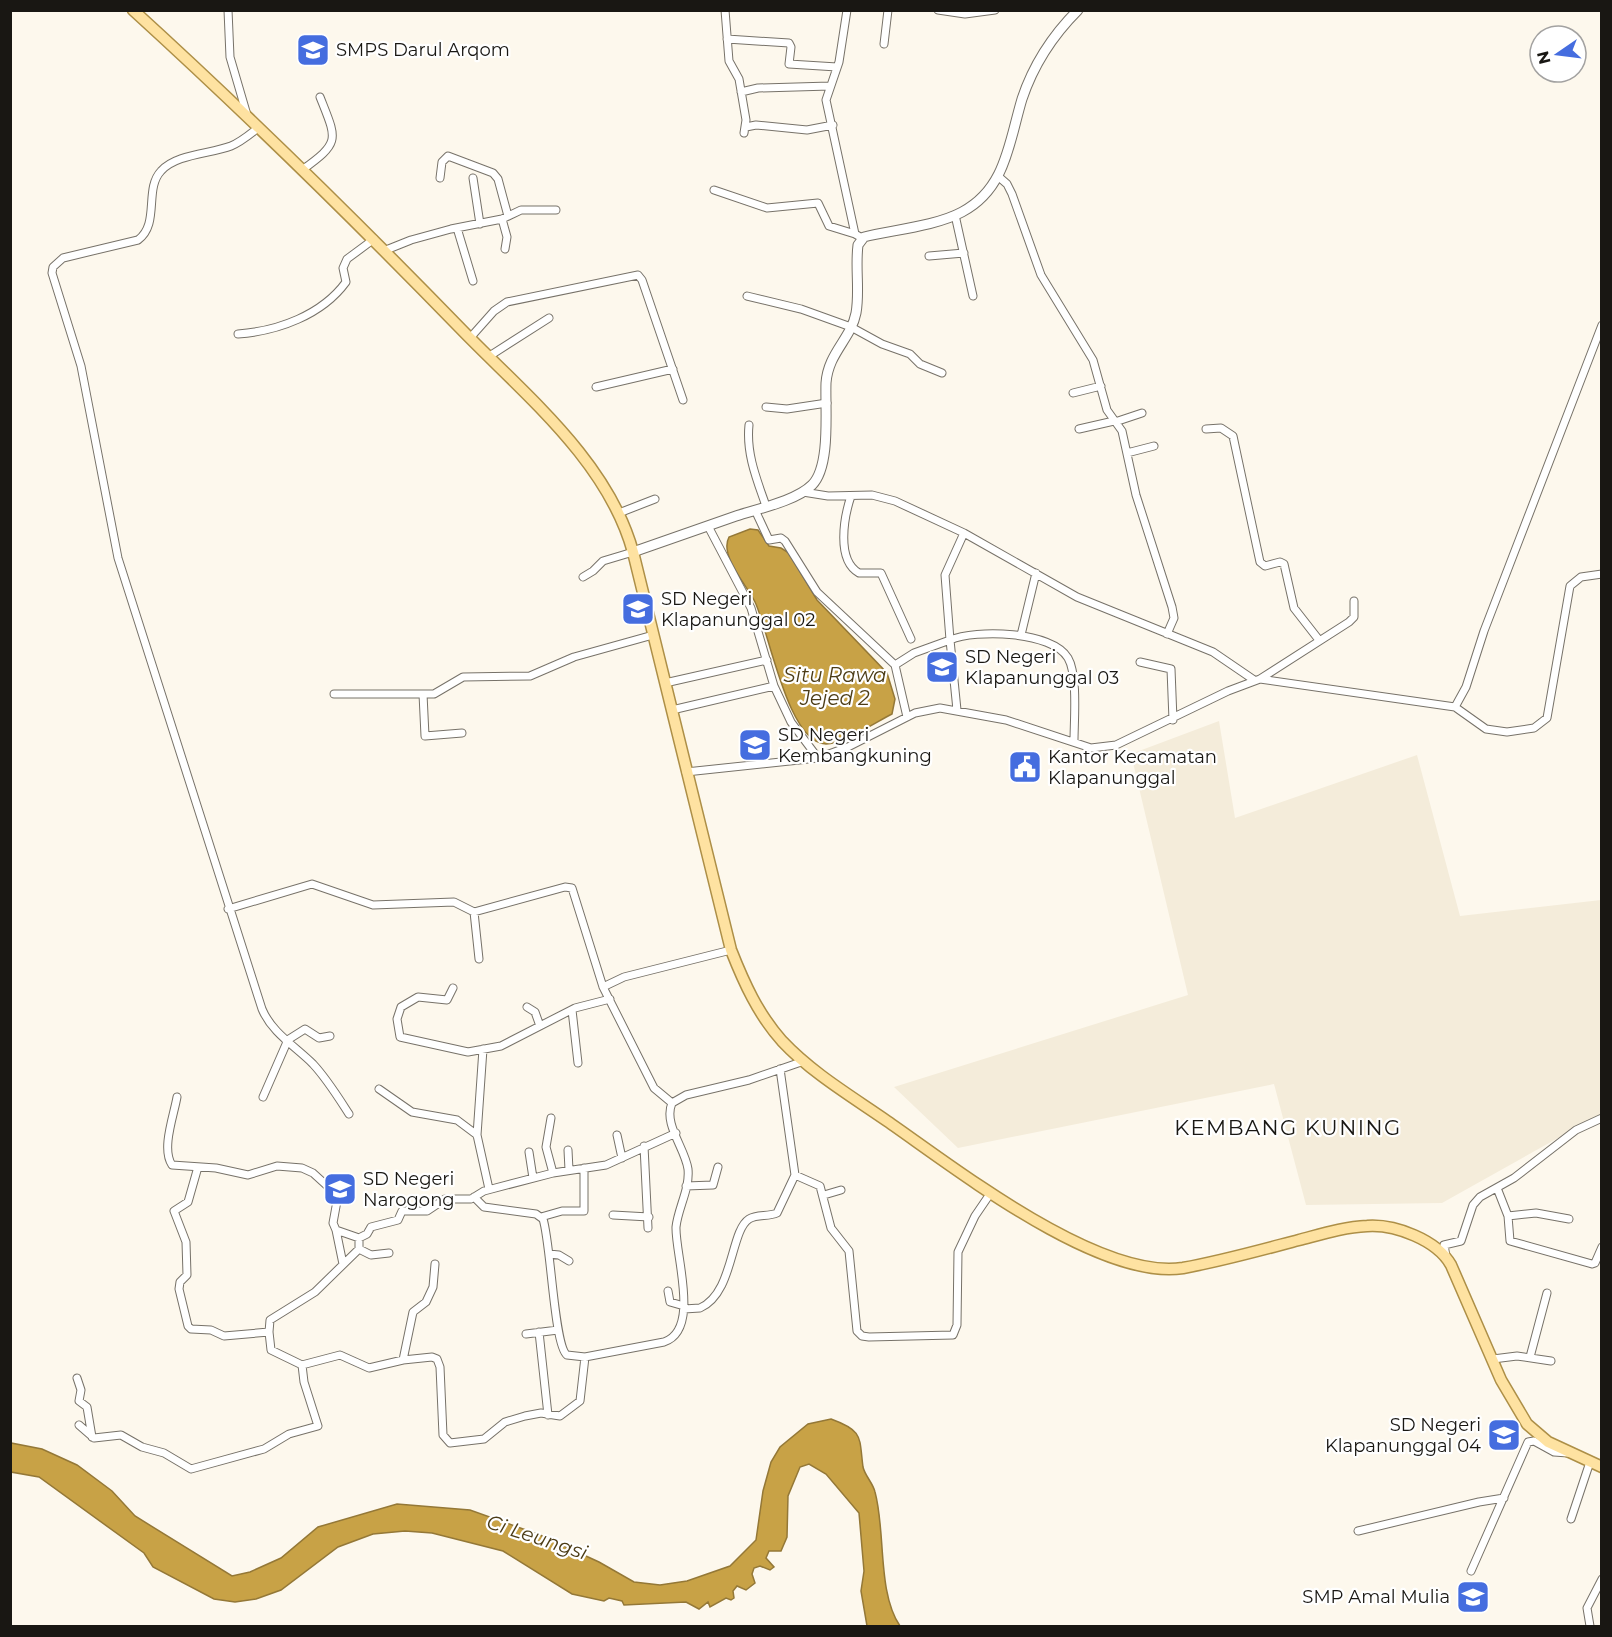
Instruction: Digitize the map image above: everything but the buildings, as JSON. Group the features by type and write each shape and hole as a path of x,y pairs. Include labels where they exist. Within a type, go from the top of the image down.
{"main road":[{"path":"134,10 386,250 552,423 591,468 619,513 633,552 731,950 759,1011 783,1042 804,1061 990,1194 1056,1232 1131,1264 1160,1271 1200,1265 1340,1230 1369,1225 1407,1233 1430,1244 1446,1256 1512,1401 1527,1424 1548,1442 1602,1467"}],"street":[{"path":"228,10 230,57 248,118"},
{"path":"725,10 729,61 739,79 745,130 756,125 807,130 832,125"},
{"path":"583,577 603,561 803,492 815,480 821,464 827,403 826,384 831,360 852,327 857,300 858,236 836,151 826,100 837,67 847,10"},
{"path":"884,44 888,10"},
{"path":"938,10 965,14 992,11"},
{"path":"714,190 767,208 819,203 829,226 858,236 955,215 976,203 999,177 1022,98 1036,67 1074,11"},
{"path":"727,39 755,39 790,44 790,64 837,67"},
{"path":"741,92 758,87 830,86"},
{"path":"302,170 326,153 332,142 332,127 320,97"},
{"path":"258,128 232,146 180,160 162,170 156,181 150,222 143,237 63,258 56,262 52,273 81,366 118,558 228,909 266,1018 286,1041 318,1070 349,1114"},
{"path":"440,178 442,162 448,156 493,173 498,179 505,218 507,237 505,249"},
{"path":"999,177 1007,184 1012,194 1041,275 1093,360 1107,410 1122,431 1136,495 1174,613 1167,634"},
{"path":"473,178 480,224"},
{"path":"386,250 411,240 505,218 521,210 556,210"},
{"path":"955,215 974,296"},
{"path":"457,228 473,281"},
{"path":"238,334 266,331 316,310 346,282 343,268 347,259 374,239"},
{"path":"929,256 964,253"},
{"path":"470,338 494,310 507,302 638,275 642,280 683,400"},
{"path":"747,296 801,309 852,327 882,344 908,353 920,364 942,373"},
{"path":"488,357 549,318"},
{"path":"1455,707 1466,687 1484,631 1602,325"},
{"path":"596,387 672,369"},
{"path":"1073,393 1101,386"},
{"path":"766,407 787,409 827,403"},
{"path":"1079,429 1142,413"},
{"path":"749,425 747,439 750,456 766,506"},
{"path":"1206,429 1225,429 1233,436 1260,562 1265,566 1280,562 1284,564 1294,608 1319,640"},
{"path":"1127,453 1154,446"},
{"path":"803,492 851,496 872,495 895,501 964,533 1077,597 1213,652 1257,679 1455,707 1486,729 1520,731 1543,723 1550,710 1570,586 1581,577 1602,574"},
{"path":"851,496 843,528 844,543 852,566 859,573 881,573 911,639"},
{"path":"619,513 655,499"},
{"path":"755,510 769,540 781,538 785,541 817,592 895,665 907,717"},
{"path":"708,526 751,608 774,686 791,722 818,758"},
{"path":"957,710 945,575 964,533"},
{"path":"1021,635 1036,573"},
{"path":"686,772 818,758 849,747 907,717 928,710 957,710 1006,720 1091,748 1106,748 1173,720 1257,679 1342,628 1354,617 1354,601"},
{"path":"895,665 914,653 978,632 1021,635 1047,644 1063,652 1068,658 1073,692 1074,741"},
{"path":"334,694 423,694 439,692 463,676 530,676 574,657 653,635"},
{"path":"665,683 767,660"},
{"path":"1140,662 1172,669 1173,720"},
{"path":"672,710 774,686"},
{"path":"423,694 425,736 462,732"},
{"path":"228,909 312,884 373,905 449,902 458,903 474,912 565,887 572,888 603,987 654,1088 672,1103"},
{"path":"474,912 479,959"},
{"path":"603,987 624,977 731,950"},
{"path":"453,988 447,1000 418,997 401,1007 397,1019 400,1037 468,1052 501,1046 572,1010 610,999"},
{"path":"527,1007 535,1012 540,1026"},
{"path":"572,1010 578,1063"},
{"path":"263,1097 286,1041 304,1029 319,1038 330,1036"},
{"path":"483,1049 477,1135 489,1189"},
{"path":"672,1103 686,1095 749,1080 804,1061"},
{"path":"668,1291 670,1302 684,1307 700,1308 714,1295 728,1271 744,1225 753,1218 777,1213 795,1175 780,1068"},
{"path":"379,1089 412,1112 457,1120 477,1135"},
{"path":"177,1097 169,1159 176,1166 248,1175 271,1167 287,1166 313,1173 332,1187 337,1196 333,1223 343,1264"},
{"path":"541,1217 549,1254 558,1330 564,1354 585,1357 673,1339 677,1333 684,1307 682,1269 676,1228 686,1186 687,1167 670,1119 672,1103"},
{"path":"551,1118 546,1147 553,1173"},
{"path":"1446,1256 1444,1245 1461,1241 1476,1201 1522,1172 1575,1130 1602,1119"},
{"path":"336,1230 359,1238 367,1234 371,1227 398,1220 402,1211 427,1210 445,1198 474,1197 489,1189 553,1173 606,1165 676,1133"},
{"path":"617,1135 622,1158"},
{"path":"644,1146 648,1228"},
{"path":"568,1150 569,1170"},
{"path":"529,1152 534,1178"},
{"path":"198,1167 188,1202 174,1211 186,1242 188,1275 180,1282 179,1289 188,1326 191,1329 211,1330 224,1336 269,1332"},
{"path":"686,1186 712,1185 718,1167"},
{"path":"474,1197 484,1207 541,1217 562,1211 584,1211 584,1168"},
{"path":"795,1175 816,1183 824,1195 831,1227 851,1255 857,1331 862,1336 869,1337 953,1335 957,1325 958,1252 975,1216 990,1194"},
{"path":"1497,1188 1508,1216 1512,1242 1592,1263 1595,1263 1602,1247"},
{"path":"824,1195 841,1190"},
{"path":"1508,1216 1536,1213 1569,1219"},
{"path":"613,1215 649,1217"},
{"path":"359,1238 359,1250 315,1292 272,1317 269,1332 274,1353 302,1365 339,1355 369,1368 403,1360 432,1357 439,1363 443,1435 450,1443 480,1441 504,1422 538,1413 560,1416 580,1401 585,1357"},
{"path":"359,1250 371,1256 389,1252"},
{"path":"549,1254 562,1256 569,1261"},
{"path":"403,1360 408,1325 413,1312 429,1297 433,1287 435,1264"},
{"path":"1530,1357 1547,1293"},
{"path":"525,1334 558,1330"},
{"path":"539,1332 549,1415"},
{"path":"1493,1359 1530,1357 1551,1361"},
{"path":"79,1425 96,1439 121,1435 142,1447 164,1453 191,1469 264,1449 292,1433 318,1426 304,1382 302,1365"},
{"path":"77,1378 81,1390 79,1401 87,1407 92,1437"},
{"path":"1472,1570 1528,1442 1534,1441 1554,1452 1571,1452"},
{"path":"1572,1519 1590,1462"},
{"path":"1358,1531 1504,1498"},
{"path":"1590,1626 1587,1608 1602,1579"}],"shaded area":[{"path":"1219,721 1235,818 1417,755 1460,916 1601,900 1601,1114 1442,1203 1306,1205 1274,1084 958,1148 894,1087 1188,995 1131,754"}],"water":[{"name":"Situ Rawa Jejed 2","path":"750,529 758,530 769,546 781,548 789,553 817,600 887,673 895,699 892,714 850,737 826,744 813,739 801,726 782,684 761,616 728,553 729,537"},
{"name":"Ci Leungsi","path":"831,1419 849,1427 858,1436 860,1442 863,1467 874,1489 878,1508 888,1596 900,1626 867,1626 861,1591 864,1571 859,1513 826,1474 809,1464 800,1467 788,1496 787,1537 781,1551 769,1551 766,1558 774,1567 770,1570 760,1566 754,1568 752,1574 755,1583 746,1590 737,1586 733,1591 734,1598 731,1600 726,1598 710,1607 708,1602 699,1609 686,1602 624,1605 622,1601 609,1598 604,1601 572,1594 503,1551 432,1533 405,1531 373,1534 338,1547 281,1590 256,1599 235,1602 214,1599 153,1567 144,1553 39,1477 11,1472 11,1443 42,1449 77,1465 112,1491 135,1516 232,1576 250,1572 281,1558 318,1527 397,1504 470,1510 540,1535 599,1562 634,1582 660,1585 687,1581 730,1566 756,1540 763,1491 771,1462 780,1447 808,1424"}],"place":[{"name":"SMPS Darul Arqom","path":"313,50"},
{"name":"SD Negeri Klapanunggal 02","path":"638,609"},
{"name":"SD Negeri Klapanunggal 03","path":"942,667"},
{"name":"SD Negeri Kembangkuning","path":"755,745"},
{"name":"Kantor Kecamatan Klapanunggal","path":"1025,767"},
{"name":"SD Negeri Narogong","path":"340,1189"},
{"name":"SD Negeri Klapanunggal 04","path":"1504,1435"},
{"name":"SMP Amal Mulia","path":"1473,1597"}],"district":[{"name":"KEMBANG KUNING","path":"1288,1127"}]}
